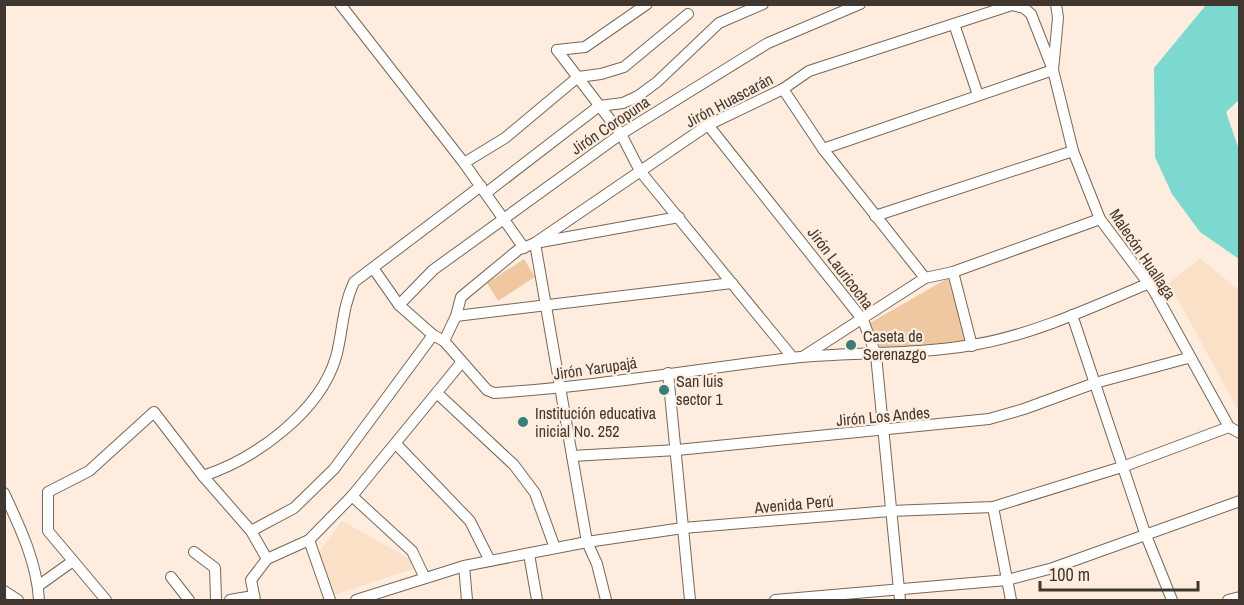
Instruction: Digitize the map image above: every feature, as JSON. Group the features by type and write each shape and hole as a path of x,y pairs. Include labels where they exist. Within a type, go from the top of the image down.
{"street":[{"path":"340,4 464,163 502,218 530,245 546,303 587,542 597,564 606,600"},
{"path":"647,4 585,46 557,50 621,134 640,171 732,283 798,357 863,320 925,278 953,272 1100,219"},
{"path":"203,476 246,458 264,445 318,395 335,358 345,302 354,282 599,106 623,103 638,96 657,82 719,23 763,4"},
{"name":"Jirón Coropuna","path":"399,305 433,270 621,134 768,43 860,4"},
{"path":"985,4 995,10"},
{"name":"Malecón Huallaga","path":"1056,4 1058,18 1053,70 1073,151 1100,219 1154,291 1188,358 1229,427 1239,433"},
{"name":"Jirón Huascarán","path":"444,341 456,316 461,297 530,245 708,125 783,89 809,71 1012,5 1028,10 1053,70"},
{"path":"464,163 505,138 578,77 601,74 624,67 688,14"},
{"path":"954,24 978,94"},
{"path":"823,149 1053,70"},
{"path":"783,89 823,149 925,278"},
{"name":"Jirón Lauricocha","path":"708,125 863,320 876,355 899,595"},
{"path":"875,216 1073,151"},
{"path":"530,245 679,217"},
{"name":"Jirón Yarupajá","path":"373,268 399,305 433,335 444,341 461,363 487,390 494,393 561,389 798,357 876,355 972,345 1072,315 1147,284"},
{"path":"953,272 972,345"},
{"path":"456,316 546,303 732,283"},
{"path":"1072,315 1125,466 1145,533 1172,600"},
{"path":"251,531 294,508 334,469 433,335"},
{"name":"Jirón Los Andes","path":"572,456 676,450 882,431 989,418 1024,409 1095,383 1188,358"},
{"path":"230,600 254,598 251,580 267,559 309,540 397,445 461,363"},
{"path":"669,373 690,600"},
{"path":"438,393 514,465 536,493 555,548"},
{"path":"106,600 48,531 48,492 89,471 154,412 203,476 251,531 267,559"},
{"name":"Avenida Perú","path":"356,600 366,599 464,566 587,542 683,528 890,511 993,507 1125,466 1229,427"},
{"path":"397,445 470,521 490,561"},
{"path":"4,494 22,531 38,586 39,600"},
{"path":"352,496 412,551 425,578"},
{"path":"775,600 899,595 1007,579 1053,568 1239,501"},
{"path":"993,507 1011,600"},
{"path":"309,540 330,600"},
{"path":"194,552 214,568 216,600"},
{"path":"529,554 537,600"},
{"path":"38,586 74,561"},
{"path":"464,566 467,600"},
{"path":"171,577 189,600"},
{"path":"4,591 18,600"},
{"path":"1228,600 1239,597"}],"shaded area":[{"path":"524,259 535,277 498,301 487,283"},
{"path":"1200,259 1239,290 1239,412 1169,283"},
{"path":"948,278 966,341 881,350 870,323"},
{"path":"342,521 410,559 413,569 330,596 314,559"}],"water":[{"path":"1206,5 1239,5 1239,100 1226,112 1239,150 1239,259 1200,232 1172,194 1155,157 1154,68"}],"place":[{"name":"Caseta de Serenazgo","path":"851,345"},
{"name":"San luis sector 1","path":"664,390"},
{"name":"Institución educativa inicial No. 252","path":"523,422"}]}
